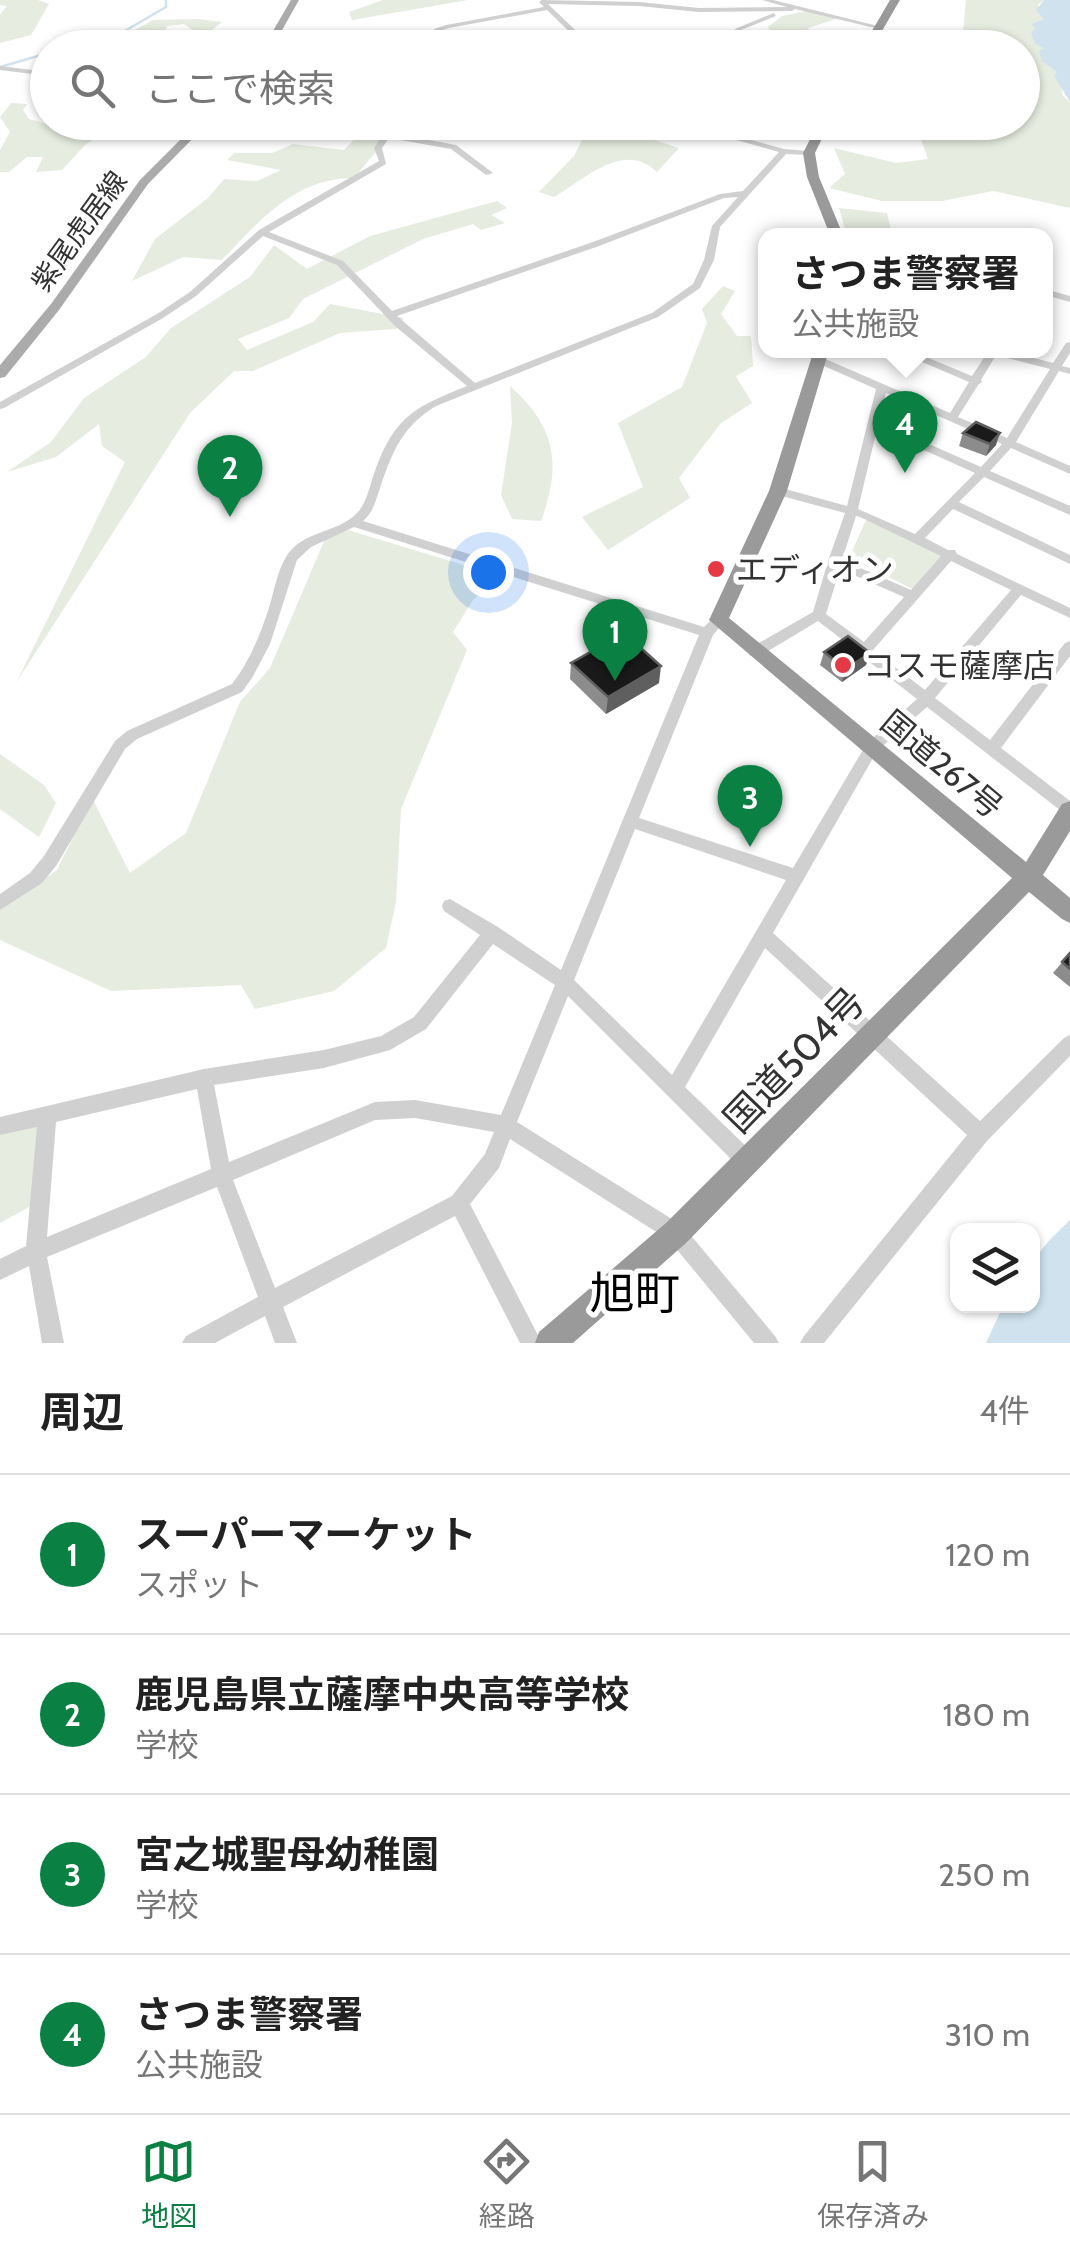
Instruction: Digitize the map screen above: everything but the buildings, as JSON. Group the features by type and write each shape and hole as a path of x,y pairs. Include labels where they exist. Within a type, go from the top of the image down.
{"highway":[{"path":"877,30 895,0"},
{"path":"816,140 810,153 813,178 834,228"},
{"path":"713,626 778,491 820,358"},
{"name":"国道267号","path":"713,626 755,652 1070,912"},
{"name":"国道504号","path":"550,1343 676,1234 1028,876 1070,810"}],"main road":[{"path":"278,30 295,0"},
{"name":"紫尾虎居線","path":"0,374 55,307 144,182 186,140"}],"street":[{"path":"765,0 879,27"},
{"path":"572,30 542,2 699,10 794,6"},
{"path":"742,30 794,6"},
{"path":"436,30 549,8"},
{"path":"0,68 30,72"},
{"path":"0,406 182,302 262,232 383,162 378,148 383,140"},
{"path":"420,140 453,146 488,173"},
{"path":"743,140 810,153"},
{"path":"0,903 36,878 50,861 120,745 132,735 236,688 257,660 296,550 355,523 365,513 400,425 416,411 656,314 697,286 709,260 716,226 784,151"},
{"path":"390,315 723,196 743,194"},
{"path":"262,232 340,263 390,315 475,388"},
{"path":"919,537 1010,444 1070,345"},
{"path":"827,358 882,387 1070,470"},
{"path":"932,358 976,382"},
{"path":"952,418 990,358"},
{"path":"1020,358 1070,372"},
{"path":"755,652 819,616 852,509 882,387"},
{"path":"873,423 1070,511"},
{"path":"778,491 852,509 919,537 1070,613"},
{"path":"952,503 1070,560"},
{"path":"193,1343 458,1203 492,1161 713,626 355,523"},
{"path":"863,652 952,553"},
{"path":"834,561 913,596"},
{"path":"674,1090 872,748 925,700 1020,588"},
{"path":"819,616 1070,810"},
{"path":"990,750 1070,646"},
{"path":"630,821 798,877"},
{"path":"450,906 565,982 747,1161"},
{"path":"0,1126 204,1078 384,1044 420,1022 492,932"},
{"path":"764,936 980,1134"},
{"path":"811,1343 980,1134 1070,1044"},
{"path":"204,1078 222,1175 268,1305 286,1343"},
{"path":"0,1270 376,1110 414,1109 505,1124 676,1234 768,1343"},
{"path":"47,1114 36,1252 53,1343"},
{"path":"458,1203 531,1343"}],"shaded area":[{"path":"0,0 38,0 49,4 30,35 0,43 0,15 7,6 0,5"},
{"path":"383,0 468,0 352,20 349,12"},
{"path":"966,0 1044,0 1038,5 1045,19 1033,25 1036,30 963,30"},
{"path":"807,11 836,19 809,30 769,30 782,16"},
{"path":"153,20 222,22 211,30 193,30 184,24 167,26 166,30 135,30"},
{"path":"1040,38 1058,73 1063,96 1070,102 1070,208 993,191 942,201 882,201 829,188 845,174 834,148 896,163 928,159 921,140 1040,140"},
{"path":"11,103 27,104 23,110 30,119 30,140 93,140 62,170 36,172 43,157 27,157 9,172 0,172 0,150 10,132 0,117"},
{"path":"354,140 386,140 354,178 333,180 296,193 265,216 222,260 183,257 132,281 155,239 208,198 224,179 257,181 281,170 227,160 234,153 272,153 293,144 344,150"},
{"path":"582,140 654,140 679,148 657,172 644,163 618,161 592,172 554,197 539,192 574,156"},
{"path":"497,201 507,208 491,215 505,223 481,230 473,224 423,239 303,299 289,318 238,339 247,350 313,322 330,304 404,318 396,329 340,333 253,371 234,371 190,413 16,683 125,462 102,446 99,424 56,457 7,472 51,442 84,398 146,357 171,328 250,277 274,245 307,269 370,236"},
{"path":"839,208 887,213 890,228 845,228"},
{"path":"723,286 735,291 721,314 737,336 751,336 753,366 736,376 752,403 721,423 679,478 690,498 608,550 582,517 643,487 618,423 682,387 707,323 702,309"},
{"path":"510,386 537,416 551,448 551,482 541,521 512,519 501,495 512,423"},
{"path":"866,520 945,554 913,589 849,558"},
{"path":"348,530 500,576 473,600 453,632 467,650 401,809 396,902 386,948 334,991 255,1009 241,985 111,991 0,940 0,909 57,870 92,798 130,873 186,833 240,702 270,668 325,539"},
{"path":"0,754 44,785 56,803 39,837 0,809"},
{"path":"47,1114 40,1201 0,1223 0,1126"}],"water":[{"path":"1044,0 1070,0 1070,102 1054,76 1057,72 1042,61 1040,30 1034,30 1032,24 1044,19 1036,10"},
{"path":"1070,1220 1070,1343 986,1343 1000,1313 1040,1313 1040,1253"}],"waterway":[{"path":"126,30 166,7 166,0"},
{"path":"0,67 30,58"}],"place":[{"name":"さつま警察署","path":"905,473"},
{"name":"鹿児島県立薩摩中央高等学校","path":"230,517"},
{"name":"エディオン","path":"716,569"},
{"name":"コスモ薩摩店","path":"843,665"},
{"name":"スーパーマーケット","path":"615,681"},
{"name":"宮之城聖母幼稚園","path":"750,847"}],"district":[{"name":"旭町","path":"635,1293"}]}
